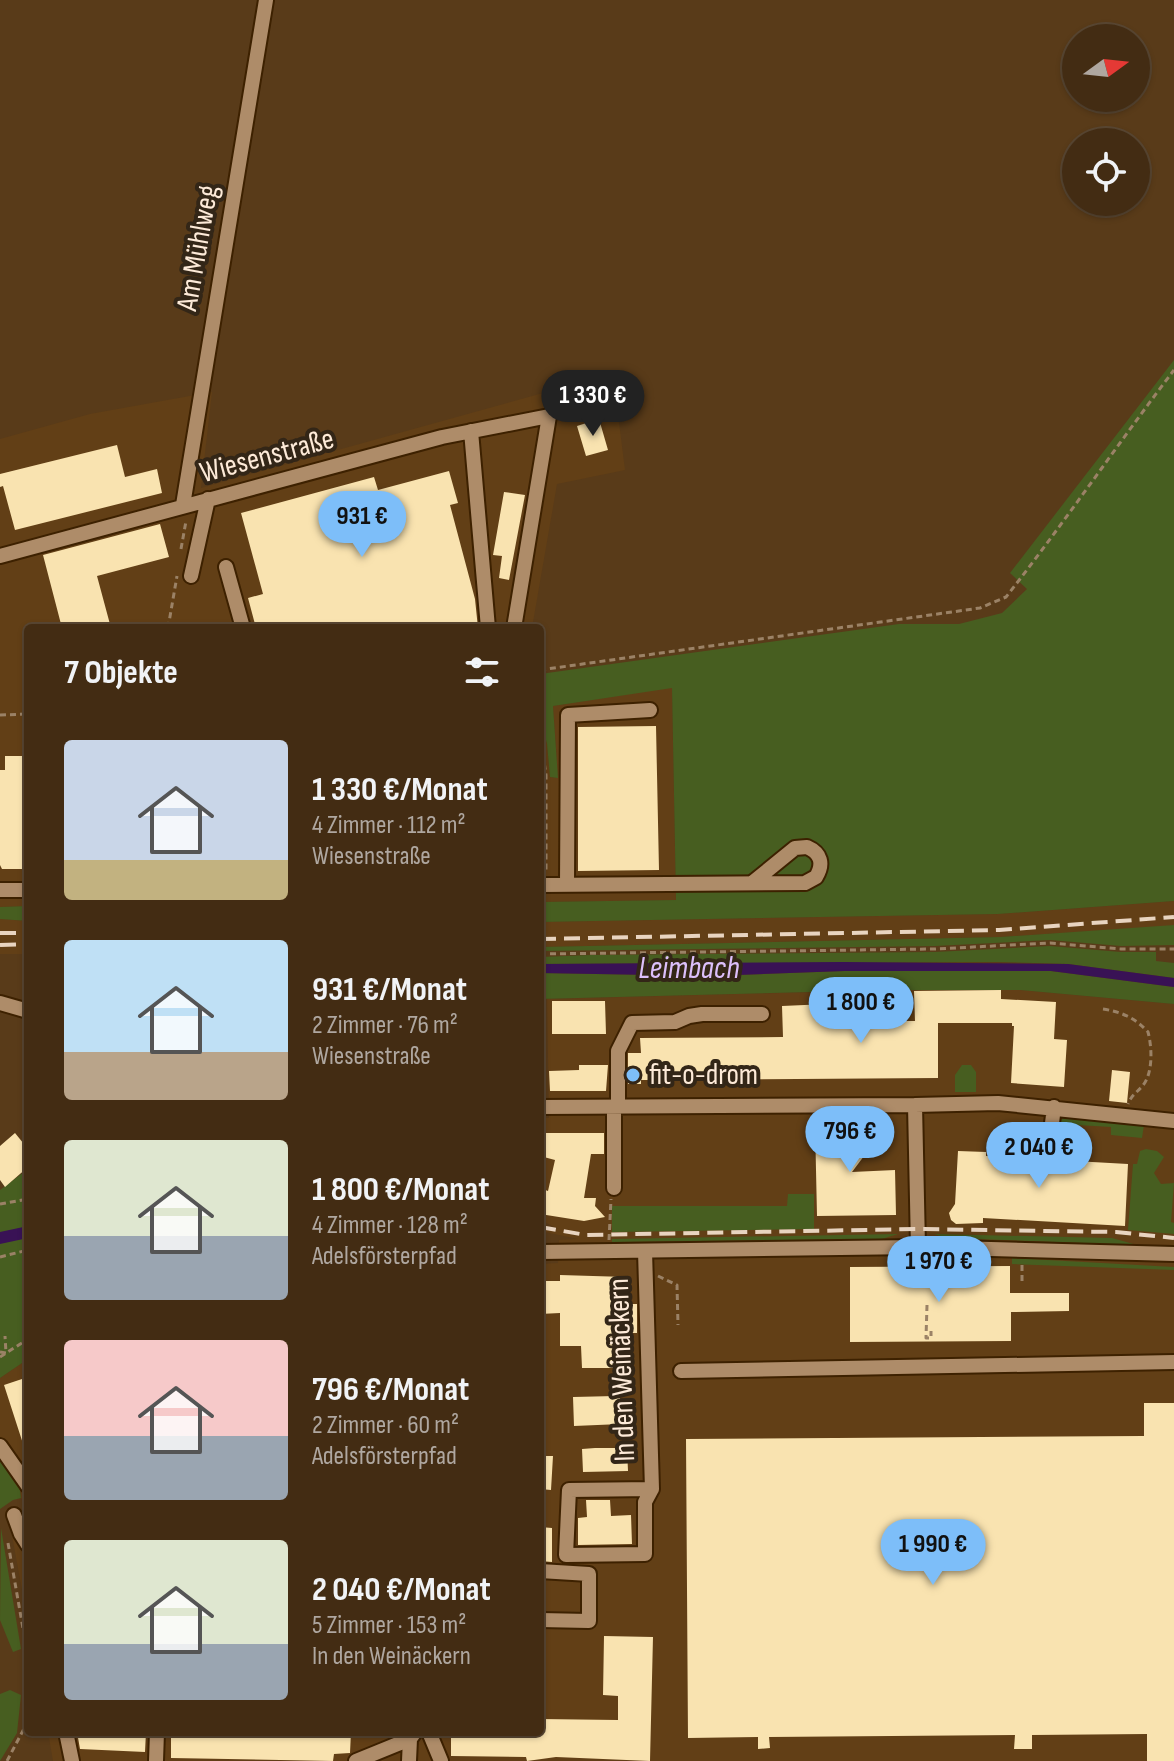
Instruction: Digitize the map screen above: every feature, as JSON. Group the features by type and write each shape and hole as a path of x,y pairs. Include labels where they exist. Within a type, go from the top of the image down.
{"street":[{"name":"Am Mühlweg","path":"183,505 266,0"},
{"name":"Wiesenstraße","path":"0,556 471,431 549,416 560,405 605,399"},
{"path":"515,624 549,416"},
{"path":"471,431 488,624"},
{"path":"191,576 208,499"},
{"path":"226,567 242,624"},
{"path":"567,885 568,715 650,710"},
{"path":"544,885 752,883"},
{"path":"0,890 24,890"},
{"path":"0,1003 24,1010"},
{"path":"614,1188 618,1051 632,1023 675,1022 702,1014 762,1014"},
{"path":"544,1107 998,1103 1174,1121"},
{"path":"915,1105 918,1247"},
{"path":"1050,1139 1054,1107"},
{"name":"In den Weinäckern","path":"544,1252 918,1247 1174,1254"},
{"name":"In den Weinäckern","path":"645,1251 652,1489 645,1502 645,1554 566,1555 569,1490 652,1489"},
{"path":"681,1371 1174,1362"},
{"path":"0,1446 24,1480"},
{"path":"16,1515 24,1539"},
{"path":"544,1571 589,1574 589,1621 544,1620"},
{"path":"67,1736 72,1761"},
{"path":"156,1761 157,1736"},
{"path":"356,1761 412,1736"},
{"path":"409,1761 412,1736"},
{"path":"431,1736 441,1761"}],"path":[{"path":"544,669 996,604 1006,597 1065,522 1109,455 1174,370"},
{"path":"0,715 24,714"},
{"path":"544,761 544,848"},
{"path":"544,954 935,949 1050,943 1121,949 1174,949"},
{"path":"1103,1009 1118,1011 1132,1018 1148,1032 1150,1040 1149,1071 1144,1084 1133,1093 1127,1116"},
{"path":"609,1250 610,1203 614,1188"},
{"path":"0,1204 24,1200"},
{"path":"0,1257 24,1251"},
{"path":"646,1271 677,1285 678,1325"},
{"path":"927,1305 926,1338 931,1338 931,1331"},
{"path":"5,1336 6,1353"},
{"path":"0,1354 24,1342"},
{"path":"16,1515 24,1610"},
{"path":"7,1761 24,1729"}],"shaded area":[{"path":"614,383 625,470 557,484 533,624 24,624 24,906 0,907 0,439 90,414 212,392 201,488 561,388"},
{"path":"672,687 676,900 544,902 544,732 550,777 558,778 553,706"},
{"path":"1174,901 1174,925 1157,927 1000,937 544,947 544,922 998,914"},
{"path":"0,919 24,921 24,954 0,954"},
{"path":"892,990 1020,990 1174,1004 1174,1761 53,1761 49,1736 544,1736 544,1264 558,1263 559,1240 578,1239 544,1232 544,1225 559,1229 544,1222 544,1118 549,1118 547,999"},
{"path":"24,1362 24,1503 19,1483 0,1456 0,1378"},
{"path":"24,1520 24,1600 10,1525"}],"green space":[{"path":"1174,360 1174,901 998,914 544,922 544,902 676,900 672,688 553,706 558,778 550,777 544,732 544,673 899,624 959,624 1002,613 1027,589 1010,573"},
{"path":"24,906 24,921 0,919 0,907"},
{"path":"1174,925 1174,945 1121,946 1050,940 935,946 544,951 544,947 1000,937"},
{"path":"1050,946 1156,952 1156,961 1174,963 1174,978 1068,964 998,962 544,964 544,957 591,955 934,952"},
{"path":"844,971 1051,971 1174,987 1174,1004 1020,990 544,999 544,973 710,976"},
{"path":"962,1065 971,1065 976,1072 976,1092 955,1092 955,1075"},
{"path":"1063,1117 1144,1125 1142,1138 1111,1135 1111,1127 1060,1124"},
{"path":"1140,1151 1157,1151 1164,1157 1154,1173 1161,1184 1174,1183 1171,1222 1174,1223 1174,1234 1128,1230 1133,1164 1137,1164"},
{"path":"24,1172 24,1362 0,1378 0,1190"},
{"path":"788,1194 814,1194 814,1229 612,1232 612,1206 787,1206"},
{"path":"898,1234 882,1239 612,1242 612,1239"},
{"path":"934,1234 1112,1238 1137,1245 947,1238"},
{"path":"1012,1258 1174,1267 1174,1270 1012,1264"},
{"path":"0,1456 19,1483 21,1498 0,1509"},
{"path":"1,1528 21,1649 13,1652 0,1620"},
{"path":"10,1690 21,1695 17,1733 0,1761 0,1694"}],"water":[{"name":"Leimbach","path":"544,964 1068,964 1174,978 1174,987 1051,971 844,971 710,976 544,973"},
{"path":"24,1227 24,1239 0,1244 0,1232"}],"building":[{"path":"599,419 608,450 586,456 577,426"},
{"path":"117,445 125,477 157,469 162,493 15,530 3,486 0,487 0,474"},
{"path":"449,471 458,503 450,505 475,599 478,624 255,624 248,598 263,594 241,513 374,477 378,490"},
{"path":"504,492 525,495 509,580 499,578 502,556 493,555"},
{"path":"160,524 169,557 97,576 110,624 61,624 43,555"},
{"path":"656,726 659,870 578,871 578,727"},
{"path":"5,756 24,756 24,869 2,869 0,865 0,770 5,770"},
{"path":"1001,990 1001,999 1056,1002 1054,1039 1067,1040 1064,1087 1011,1083 1012,1023 938,1023 938,1078 641,1080 641,1084 628,1084 628,1053 641,1053 640,1038 783,1037 782,1006 827,1004 828,1021 915,1021 914,991"},
{"path":"552,1001 605,1001 606,1034 552,1034"},
{"path":"579,1065 608,1065 606,1091 550,1091 549,1071 579,1070"},
{"path":"1112,1070 1130,1072 1127,1103 1109,1101"},
{"path":"840,1118 845,1123 861,1123 861,1129 873,1144 852,1172 895,1170 896,1215 817,1216 815,1124 834,1123"},
{"path":"15,1133 24,1144 24,1170 5,1187 0,1180 0,1146"},
{"path":"544,1133 604,1133 604,1154 591,1154 584,1198 596,1198 595,1206 605,1217 584,1221 544,1215 544,1190 548,1191 555,1160 544,1157"},
{"path":"958,1151 986,1152 986,1156 1128,1164 1125,1226 983,1218 983,1223 956,1224 949,1213 955,1204"},
{"path":"1010,1266 1010,1293 1069,1293 1069,1311 1011,1312 1011,1341 850,1342 850,1267"},
{"path":"560,1275 626,1277 626,1304 637,1304 637,1333 626,1333 627,1346 617,1346 617,1368 582,1368 581,1346 560,1346 560,1313 544,1314 544,1281 560,1281"},
{"path":"24,1378 24,1447 4,1385"},
{"path":"573,1397 620,1398 621,1424 574,1426"},
{"path":"1144,1403 1174,1403 1174,1761 1147,1761 1147,1734 1032,1735 1032,1749 1014,1749 1015,1735 769,1737 770,1748 758,1749 758,1737 688,1738 686,1439 1144,1436"},
{"path":"627,1448 628,1471 583,1472 582,1449"},
{"path":"544,1456 553,1456 551,1490 544,1489"},
{"path":"586,1500 610,1500 611,1516 631,1515 632,1544 578,1545 578,1518 587,1517"},
{"path":"544,1527 552,1528 552,1562 544,1561"},
{"path":"604,1636 653,1637 650,1761 556,1757 527,1761 526,1757 451,1756 451,1736 544,1736 544,1719 618,1720 618,1696 603,1695"},
{"path":"78,1736 146,1736 145,1752 80,1749"},
{"path":"171,1736 351,1736 350,1753 334,1754 333,1761 171,1758"}],"railway":[{"path":"544,939 999,930 1174,917"},
{"path":"0,933 24,933"},
{"path":"0,945 24,944"},
{"path":"544,1228 586,1235 917,1229 1116,1232 1174,1238"}],"place":[{"name":"fit-o-drom","path":"633,1075"}]}
